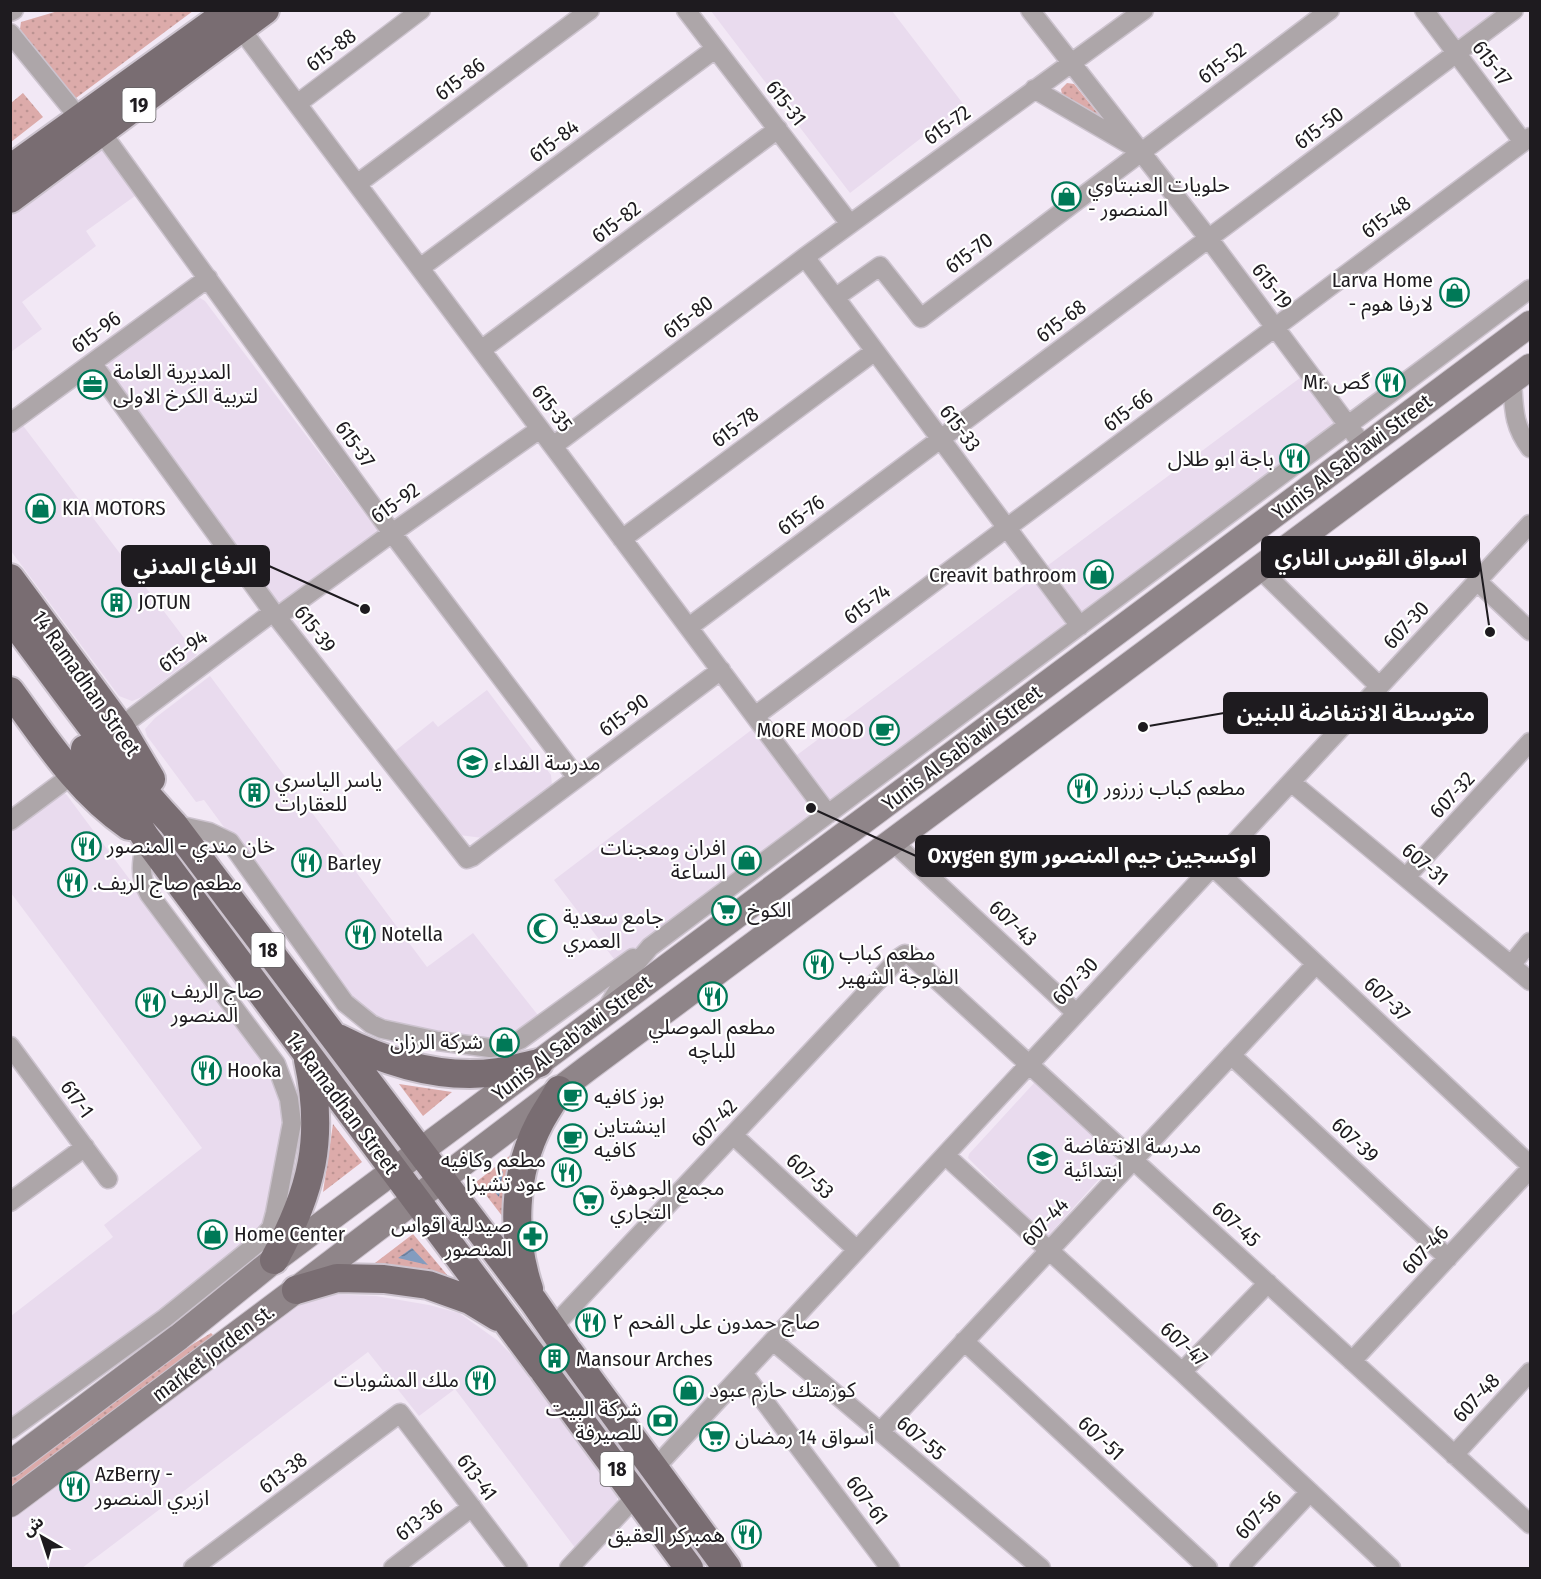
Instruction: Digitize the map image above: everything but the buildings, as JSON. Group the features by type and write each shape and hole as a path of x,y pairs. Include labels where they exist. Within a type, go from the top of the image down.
{"main road":[{"name":"19","path":"10,199 91,126 236,20 266,10"},
{"name":"19","path":"10,169 91,126"},
{"name":"Yunis Al Sab'awi Street","path":"393,1171 1530,324"},
{"path":"1491,354 1521,374"},
{"name":"Yunis Al Sab'awi Street","path":"414,1199 1521,374"},
{"name":"14 Ramadhan Street","path":"10,578 100,754 146,838 690,1569"},
{"path":"10,616 100,754"},
{"path":"10,648 100,754"},
{"name":"14 Ramadhan Street","path":"10,691 100,754 151,779 173,824 534,1302 727,1569"},
{"path":"332,1036 371,1055 411,1067 454,1073 497,1072 539,1063"},
{"path":"274,1260 301,1205 310,1176 315,1146 314,1085 307,1055"},
{"path":"534,1302 521,1265 517,1230 519,1195 525,1160 539,1124 559,1090"},
{"name":"market jorden st.","path":"10,1464 172,1328 274,1260 393,1171"},
{"name":"market jorden st.","path":"10,1504 414,1199"},
{"path":"296,1290 336,1278 384,1279 428,1285 470,1300 507,1322"}],"street":[{"name":"615-88","path":"297,104 421,10"},
{"name":"615-86","path":"357,184 590,10"},
{"name":"615-31","path":"686,10 850,224"},
{"name":"615-19","path":"1030,10 1209,239 1365,448"},
{"name":"615-72","path":"850,224 1144,10"},
{"name":"615-52","path":"1142,152 1330,10"},
{"name":"615-17","path":"1424,10 1456,54 1527,140"},
{"name":"615-50","path":"1209,239 1514,10"},
{"name":"615-35","path":"236,20 828,813"},
{"name":"615-37","path":"10,33 91,126 208,278 392,532 577,778"},
{"name":"615-84","path":"420,268 715,50"},
{"name":"615-19","path":"1034,89 1142,152"},
{"name":"615-82","path":"481,350 778,129"},
{"name":"615-48","path":"1275,328 1527,140"},
{"name":"615-70","path":"836,297 880,266 921,318 1142,152"},
{"name":"615-80","path":"553,446 850,224"},
{"name":"615-68","path":"940,440 1209,239"},
{"name":"615-33","path":"805,257 1080,626"},
{"name":"615-96","path":"10,423 208,278"},
{"path":"173,824 209,832 230,843 345,1004 358,1015 382,1029 438,1041 490,1048 505,1046 520,1040 650,947 1530,288"},
{"name":"615-66","path":"1007,528 1275,328"},
{"name":"615-78","path":"622,538 875,351"},
{"name":"615-39","path":"92,363 275,615 466,859"},
{"path":"1521,374 1515,420 1519,432 1530,448"},
{"name":"615-92","path":"275,615 540,429"},
{"name":"615-76","path":"688,627 940,440"},
{"name":"607-30","path":"654,1469 1530,524"},
{"name":"615-74","path":"755,716 1007,528"},
{"path":"1260,569 1379,686"},
{"path":"1477,581 1530,631"},
{"name":"615-94","path":"10,821 100,754 275,615"},
{"name":"615-90","path":"466,859 472,857 721,670"},
{"name":"607-32","path":"1406,877 1530,742"},
{"name":"607-31","path":"1291,782 1530,981"},
{"path":"10,1430 172,1328 271,1228 275,1213 292,1123 289,1099 276,1064 142,882 141,871 146,838"},
{"name":"607-43","path":"893,842 1076,1013"},
{"name":"607-37","path":"1212,866 1530,1167"},
{"path":"1510,964 1530,942"},
{"path":"597,1019 638,959 650,947"},
{"name":"607-42","path":"562,1343 733,1135 901,955 910,956"},
{"name":"607-45","path":"910,956 1530,1524"},
{"name":"607-44","path":"880,1432 1316,964"},
{"name":"617-1","path":"10,1046 108,1179"},
{"name":"607-39","path":"1231,1055 1448,1258"},
{"name":"607-53","path":"733,1135 857,1250"},
{"path":"10,1202 85,1148"},
{"name":"607-47","path":"945,1155 1182,1372 1391,1569"},
{"name":"607-46","path":"1352,1361 1530,1167"},
{"path":"1182,1372 1268,1283"},
{"name":"607-55","path":"773,1341 1041,1569"},
{"name":"607-51","path":"964,1341 1208,1569"},
{"name":"607-48","path":"1454,1455 1530,1372"},
{"name":"607-61","path":"743,1373 890,1569"},
{"name":"613-41","path":"400,1413 518,1569"},
{"name":"613-38","path":"193,1569 400,1413"},
{"name":"607-56","path":"1239,1569 1310,1492"},
{"path":"569,1569 637,1496"},
{"name":"613-36","path":"393,1569 472,1507"},
{"path":"405,1569 431,1540"}],"shaded area":[{"path":"58,11 193,11 76,98 71,96 20,29 21,22"},
{"path":"711,11 892,11 964,105 850,193"},
{"path":"1433,11 1502,11 1458,44"},
{"path":"1067,83 1074,84 1103,120 1062,95 1061,89"},
{"path":"23,93 43,117 11,142 11,103"},
{"path":"107,146 142,191 86,231 96,246 22,302 42,329 11,352 10,209 95,147"},
{"path":"200,298 205,301 381,535 282,607 107,375 106,369 110,362"},
{"path":"1304,375 1338,424 1080,616 1043,569"},
{"path":"21,423 197,655 142,697 132,701 119,696 11,551 11,431"},
{"path":"1034,578 1069,624 831,804 793,758"},
{"path":"210,676 427,967 473,933 541,1019 499,1043 403,1030 372,1017 348,995 204,800 196,802 147,736 145,729 155,718"},
{"name":"مدرسة الفداء","path":"487,690 551,775 552,785 483,838 459,835 395,751 433,721 438,727"},
{"path":"754,728 817,811 813,819 617,963 554,880"},
{"path":"61,793 66,794 277,1077 283,1115 282,1153 264,1229 250,1245 11,1420 11,1316 113,1237 104,1225 202,1148 11,893 11,828"},
{"name":"مدرسة الانتفاضة ابتدائية","path":"1035,1082 1117,1159 1049,1235 1045,1235 968,1158 969,1154"},
{"path":"399,1084 452,1092 423,1116"},
{"path":"333,1124 362,1162 323,1192"},
{"path":"517,1150 506,1221 476,1182"},
{"path":"413,1234 448,1276 375,1263"},
{"path":"325,1294 376,1296 429,1305 459,1313 497,1340 518,1361 617,1497 617,1505 579,1553 455,1389 419,1416 368,1352 82,1568 11,1568 11,1512 283,1311"},
{"path":"211,1333 214,1336 11,1496 11,1478 172,1357"}],"water":[{"path":"503,1171 499,1197 488,1184"},
{"path":"412,1248 428,1265 398,1258"}],"place":[{"name":"حلويات العنبتاوي - المنصور","path":"1067,197"},
{"name":"Larva Home - لارفا هوم","path":"1454,292"},
{"name":"Mr. گص","path":"1391,382"},
{"name":"المديرية العامة لتربية الكرخ الاولى","path":"92,384"},
{"name":"باجة ابو طلال","path":"1295,459"},
{"name":"KIA MOTORS","path":"41,508"},
{"name":"Creavit bathroom","path":"1098,575"},
{"name":"JOTUN","path":"117,602"},
{"name":"الدفاع المدني","path":"365,609"},
{"name":"اسواق القوس الناري","path":"1490,632"},
{"name":"متوسطة الانتفاضة للبنين","path":"1143,727"},
{"name":"MORE MOOD","path":"885,730"},
{"name":"مدرسة الفداء","path":"473,763"},
{"name":"مطعم كباب زرزور","path":"1083,788"},
{"name":"ياسر الياسري للعقارات","path":"254,792"},
{"name":"Oxygen gym اوكسجين جيم المنصور","path":"811,808"},
{"name":"خان مندي - المنصور","path":"86,846"},
{"name":"افران ومعجنات الساعة","path":"747,860"},
{"name":"Barley","path":"306,863"},
{"name":".مطعم صاج الريف","path":"72,883"},
{"name":"الكوخ","path":"726,910"},
{"name":"جامع سعدية العمري","path":"542,929"},
{"name":"Notella","path":"360,934"},
{"name":"مطعم كباب الفلوجة الشهير","path":"818,965"},
{"name":"مطعم الموصلي للباچه","path":"712,996"},
{"name":"صاج الريف المنصور","path":"150,1003"},
{"name":"شركة الرزان","path":"504,1042"},
{"name":"Hooka","path":"206,1070"},
{"name":"بوز كافيه","path":"573,1097"},
{"name":"اينشتاين كافيه","path":"573,1138"},
{"name":"مدرسة الانتفاضة ابتدائية","path":"1043,1158"},
{"name":"مطعم وكافيه عود تشيزا","path":"567,1172"},
{"name":"مجمع الجوهرة التجاري","path":"589,1200"},
{"name":"Home Center","path":"213,1234"},
{"name":"صيدلية اقواس المنصور","path":"533,1237"},
{"name":"صاج حمدون على الفحم ٢","path":"591,1322"},
{"name":"Mansour Arches","path":"555,1359"},
{"name":"ملك المشويات","path":"480,1380"},
{"name":"كوزمتك حازم عبود","path":"688,1390"},
{"name":"شركة البيت للصيرفة","path":"663,1421"},
{"name":"أسواق 14 رمضان","path":"714,1437"},
{"name":"AzBerry - ازبري المنصور","path":"74,1486"},
{"name":"همبركر العقيق","path":"746,1535"}]}
